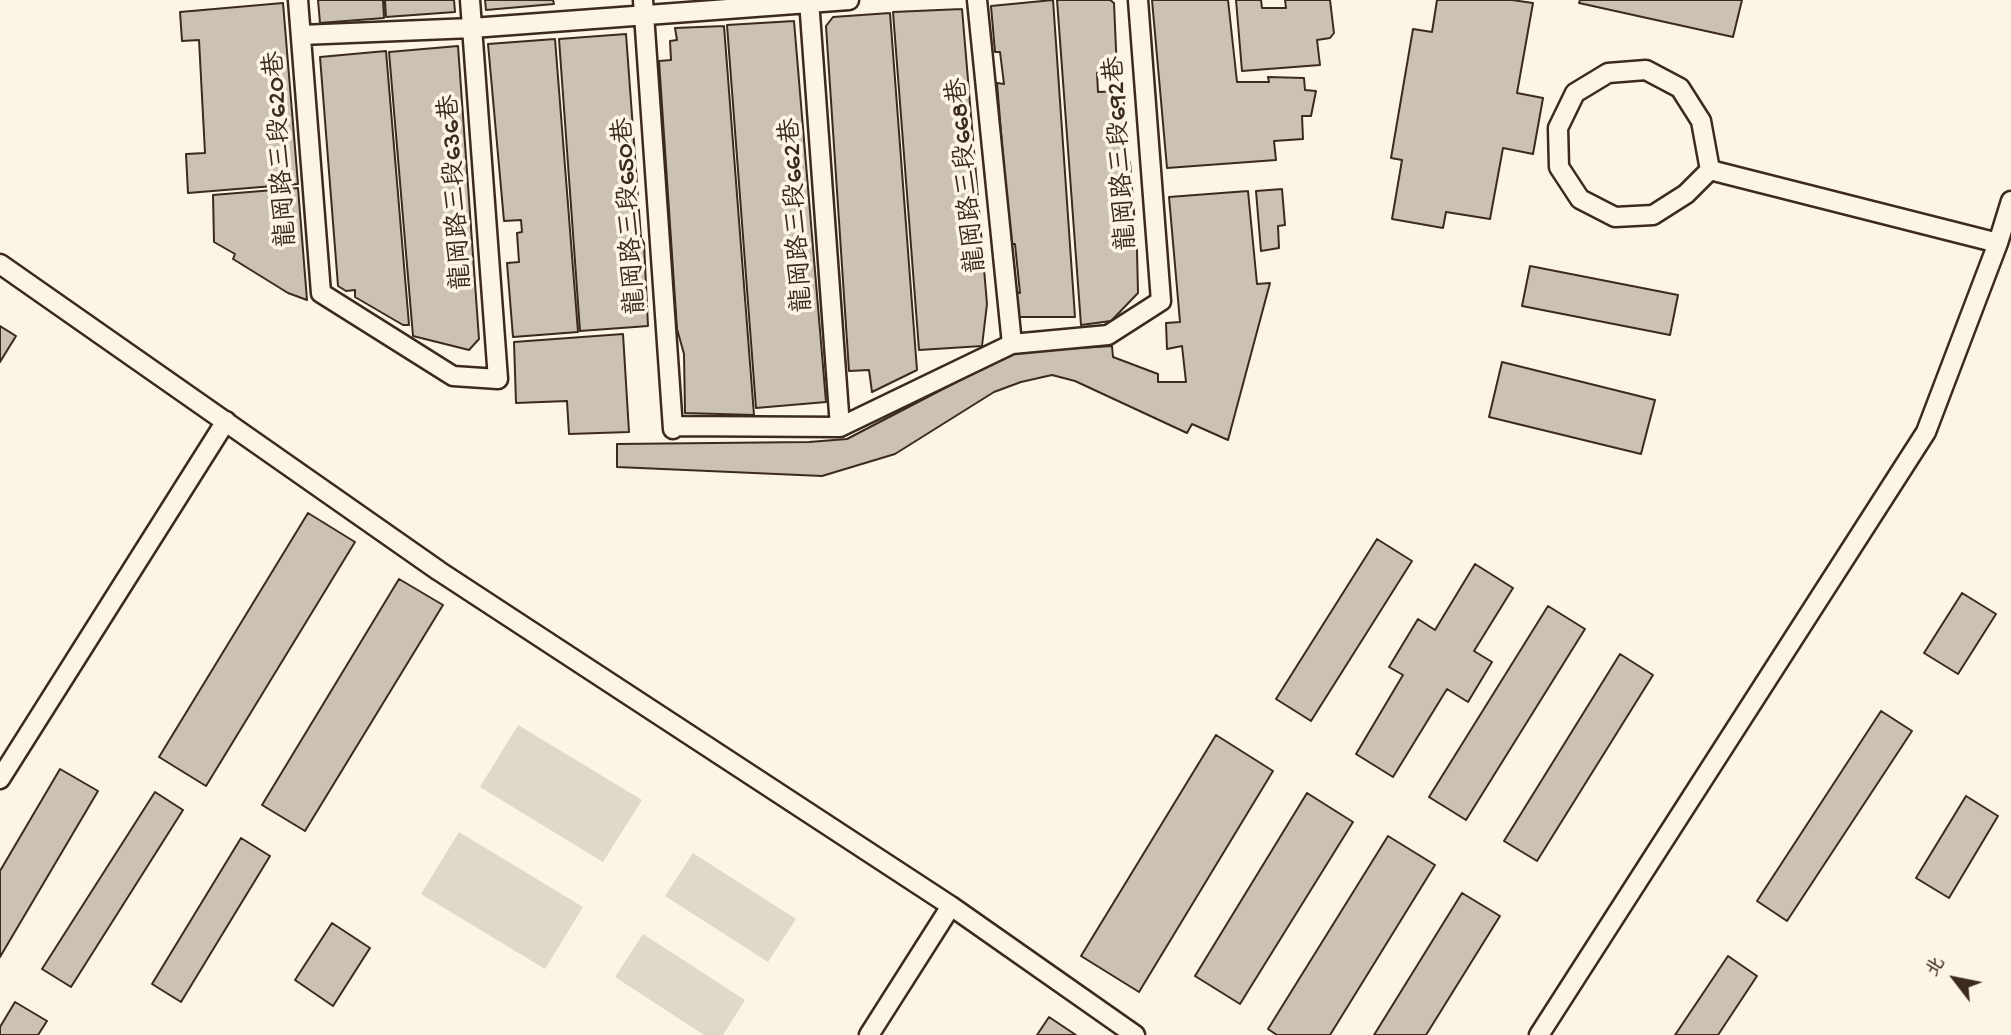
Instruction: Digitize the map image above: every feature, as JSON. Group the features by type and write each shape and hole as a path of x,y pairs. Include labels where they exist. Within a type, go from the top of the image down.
{"lane":[{"name":"龍岡路三段620巷","path":"298,0 321,293"},
{"name":"龍岡路三段636巷","path":"321,293 453,376 498,379 470,0"},
{"path":"301,34 472,27 643,8 849,0"},
{"name":"龍岡路三段668巷","path":"977,0 1012,344"},
{"name":"龍岡路三段692巷","path":"1012,344 1108,335 1161,301 1138,0"},
{"name":"龍岡路三段662巷","path":"809,2 840,427"},
{"name":"龍岡路三段650巷","path":"643,8 673,427 840,427"},
{"path":"1646,70 1681,88 1701,121 1710,170 1686,194 1653,215 1615,217 1580,199 1566,178 1559,167 1558,128 1575,93 1608,73 1646,70"},
{"path":"1710,170 1998,243"},
{"path":"1539,1035 1926,432 1998,243 2011,201"},
{"path":"0,264 439,570 951,906 1135,1035"},
{"path":"840,427 1012,344"},
{"path":"0,779 226,421"},
{"path":"869,1035 951,906"}],"shaded area":[{"path":"518,725 642,800 603,862 480,787"},
{"path":"459,832 583,907 545,969 421,894"},
{"path":"693,853 796,919 768,962 665,896"},
{"path":"643,934 745,1000 723,1035 704,1035 615,977"}],"building":[{"path":"318,0 383,0 384,18 320,23"},
{"path":"385,0 454,0 455,12 386,17"},
{"path":"485,0 553,0 554,4 486,10"},
{"path":"1053,0 1075,317 1017,317 1016,292 1020,293 1015,244 1010,244 997,83 1004,84 1000,52 995,52 991,6"},
{"path":"1057,0 1110,0 1114,3 1117,72 1097,73 1098,92 1123,91 1124,108 1121,108 1125,163 1130,162 1137,251 1138,293 1111,321 1081,325"},
{"path":"1152,0 1228,0 1237,82 1269,82 1268,77 1304,78 1305,90 1316,91 1311,116 1302,116 1303,139 1274,141 1276,160 1167,168"},
{"path":"1236,0 1261,0 1262,8 1286,8 1285,0 1330,0 1334,33 1330,38 1317,40 1320,65 1242,71"},
{"path":"1437,0 1512,0 1533,3 1517,93 1543,98 1533,154 1503,148 1490,219 1446,212 1443,228 1392,219 1402,160 1391,158 1413,29 1432,32"},
{"path":"1580,0 1742,0 1733,37 1579,3"},
{"path":"283,3 298,184 188,193 186,154 205,153 199,40 182,41 180,12"},
{"path":"962,9 987,304 982,346 919,350 893,12"},
{"path":"890,13 917,370 872,392 869,370 849,371 826,26 833,17"},
{"path":"794,21 826,402 756,408 727,25"},
{"path":"724,26 754,415 685,413 684,354 677,329 659,61 671,60 670,41 677,40 675,28"},
{"path":"626,34 641,238 644,243 648,326 580,331 559,39"},
{"path":"555,39 578,332 513,337 507,263 519,262 517,233 522,232 521,220 504,221 488,44"},
{"path":"458,46 479,339 469,350 413,336 389,52"},
{"path":"386,51 409,325 403,325 355,297 355,290 346,291 338,286 320,57"},
{"path":"298,188 307,300 288,293 233,259 235,254 214,242 213,195"},
{"path":"1282,189 1285,225 1278,226 1279,248 1261,251 1256,191"},
{"path":"1248,191 1257,284 1270,283 1228,440 1192,424 1187,433 1075,381 1052,375 994,392 895,454 822,476 617,467 617,444 809,442 847,439 1014,352 1112,346 1113,357 1158,374 1158,382 1186,382 1182,346 1167,349 1166,323 1180,322 1169,197"},
{"path":"1530,266 1678,295 1670,335 1522,306"},
{"path":"0,326 16,336 0,362"},
{"path":"623,334 629,432 569,434 567,401 516,403 514,342"},
{"path":"1502,362 1655,400 1641,454 1489,417"},
{"path":"308,513 355,542 206,786 159,757"},
{"path":"1377,539 1412,561 1311,721 1276,699"},
{"path":"1475,564 1513,588 1474,651 1492,662 1468,702 1447,689 1393,777 1356,754 1403,675 1389,667 1418,619 1435,630"},
{"path":"399,579 443,605 305,831 262,805"},
{"path":"1962,593 1996,614 1958,674 1924,653"},
{"path":"1548,606 1585,629 1466,820 1429,797"},
{"path":"1620,654 1653,675 1537,861 1504,841"},
{"path":"1881,711 1912,731 1787,921 1757,901"},
{"path":"1216,735 1273,771 1139,992 1081,956"},
{"path":"60,769 98,791 0,957 0,871"},
{"path":"155,792 183,810 71,987 42,969"},
{"path":"1307,793 1353,822 1240,1004 1195,976"},
{"path":"1966,796 1998,816 1949,898 1916,878"},
{"path":"1388,836 1435,865 1330,1035 1277,1035 1268,1029"},
{"path":"241,838 270,856 181,1002 152,984"},
{"path":"1462,893 1500,916 1426,1035 1374,1035"},
{"path":"332,923 370,948 333,1006 295,980"},
{"path":"1728,956 1757,976 1718,1035 1675,1035"},
{"path":"15,1002 47,1021 38,1035 0,1035 0,1027"},
{"path":"1049,1017 1076,1035 1037,1035"}]}
